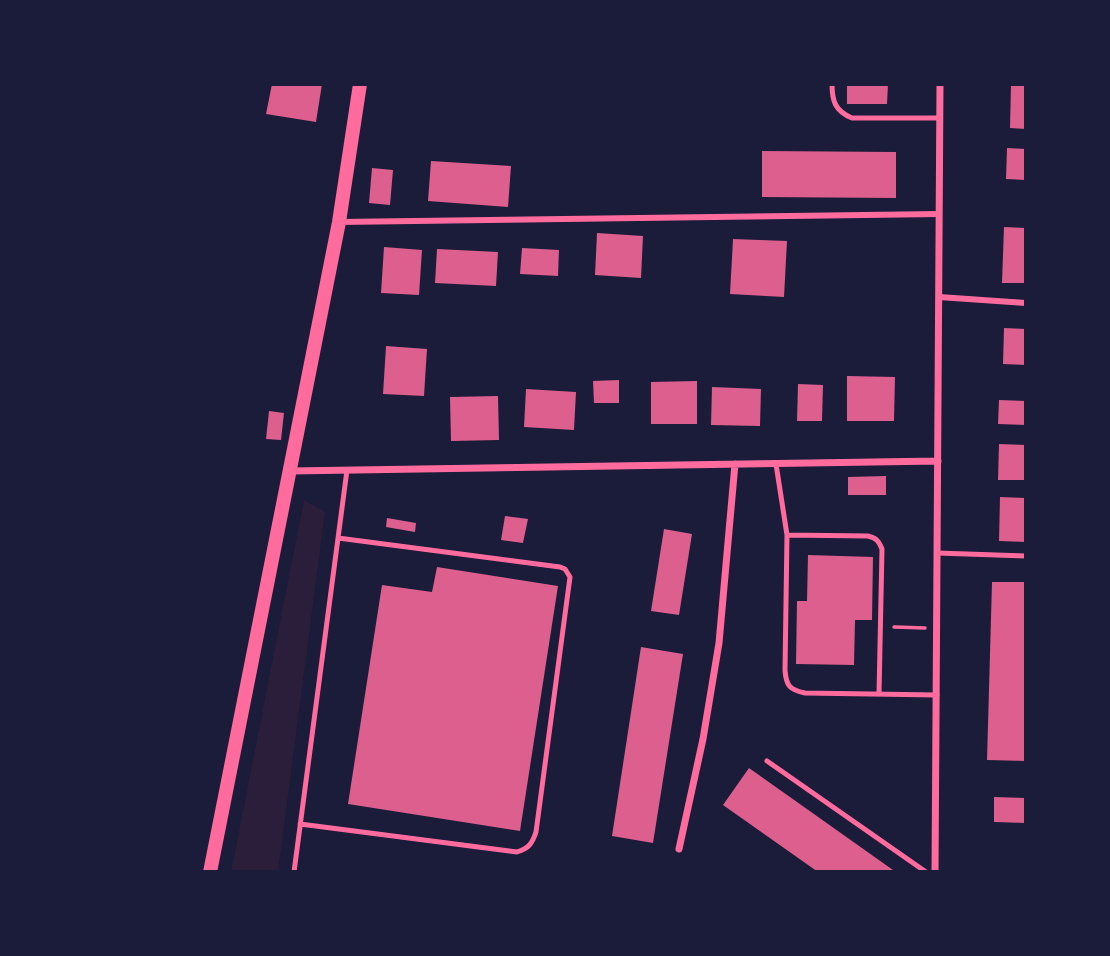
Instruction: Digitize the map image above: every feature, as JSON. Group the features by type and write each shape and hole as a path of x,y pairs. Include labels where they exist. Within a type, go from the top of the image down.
{"main road":[{"path":"210,872 339,222 360,84"}],"street":[{"path":"935,872 940,84"},
{"path":"339,222 939,214"},
{"path":"939,297 1026,303"},
{"path":"289,471 938,461"},
{"path":"679,849 703,740 719,643 735,464"}],"lane":[{"path":"832,84 832,98 836,107 852,118 940,118"},
{"path":"776,464 787,535 786,681 794,690 805,693 937,695"},
{"path":"294,872 347,470"},
{"path":"787,535 868,536 879,543 882,549 879,694"},
{"path":"300,824 517,852 527,848 536,832 570,577 565,569 560,567 338,538"},
{"path":"937,553 1026,556"},
{"path":"767,761 926,872"}],"path":[{"path":"880,627 916,628"}],"shaded area":[{"path":"304,500 325,512 278,872 231,872"}],"building":[{"path":"272,84 322,84 316,122 266,114"},
{"path":"847,84 888,84 887,104 847,104"},
{"path":"1011,84 1026,84 1026,129 1010,128"},
{"path":"1007,148 1026,149 1026,180 1006,179"},
{"path":"762,151 896,152 896,198 762,197"},
{"path":"431,161 511,166 508,207 428,201"},
{"path":"372,168 393,170 390,205 369,203"},
{"path":"1004,227 1026,228 1026,283 1002,283"},
{"path":"597,233 643,236 641,278 595,275"},
{"path":"733,239 787,241 784,297 730,294"},
{"path":"384,247 422,250 419,295 381,293"},
{"path":"522,248 559,250 558,276 520,274"},
{"path":"437,249 498,252 496,286 435,283"},
{"path":"1004,328 1026,329 1026,365 1003,364"},
{"path":"386,346 427,349 424,396 383,394"},
{"path":"847,376 895,377 894,421 847,421"},
{"path":"619,380 619,403 594,403 593,381"},
{"path":"697,381 697,424 651,424 651,382"},
{"path":"798,384 823,385 822,421 797,421"},
{"path":"712,387 761,389 760,426 711,425"},
{"path":"526,389 576,392 574,430 524,427"},
{"path":"498,396 499,440 451,441 450,397"},
{"path":"999,400 1026,401 1026,425 998,424"},
{"path":"269,411 284,413 281,440 266,439"},
{"path":"999,444 1026,445 1026,480 998,480"},
{"path":"886,476 886,495 848,495 848,477"},
{"path":"1000,497 1026,498 1026,542 999,541"},
{"path":"505,516 528,519 523,543 501,540"},
{"path":"387,518 416,523 415,532 386,527"},
{"path":"664,529 692,534 679,615 651,611"},
{"path":"808,555 873,557 872,620 855,620 854,665 796,664 797,601 807,601"},
{"path":"437,567 558,586 520,831 348,804 382,585 432,592"},
{"path":"992,582 1026,582 1026,761 987,760"},
{"path":"641,647 683,654 653,843 612,836"},
{"path":"749,768 893,870 892,872 818,872 723,805"},
{"path":"994,797 1026,798 1026,823 994,822"}]}
